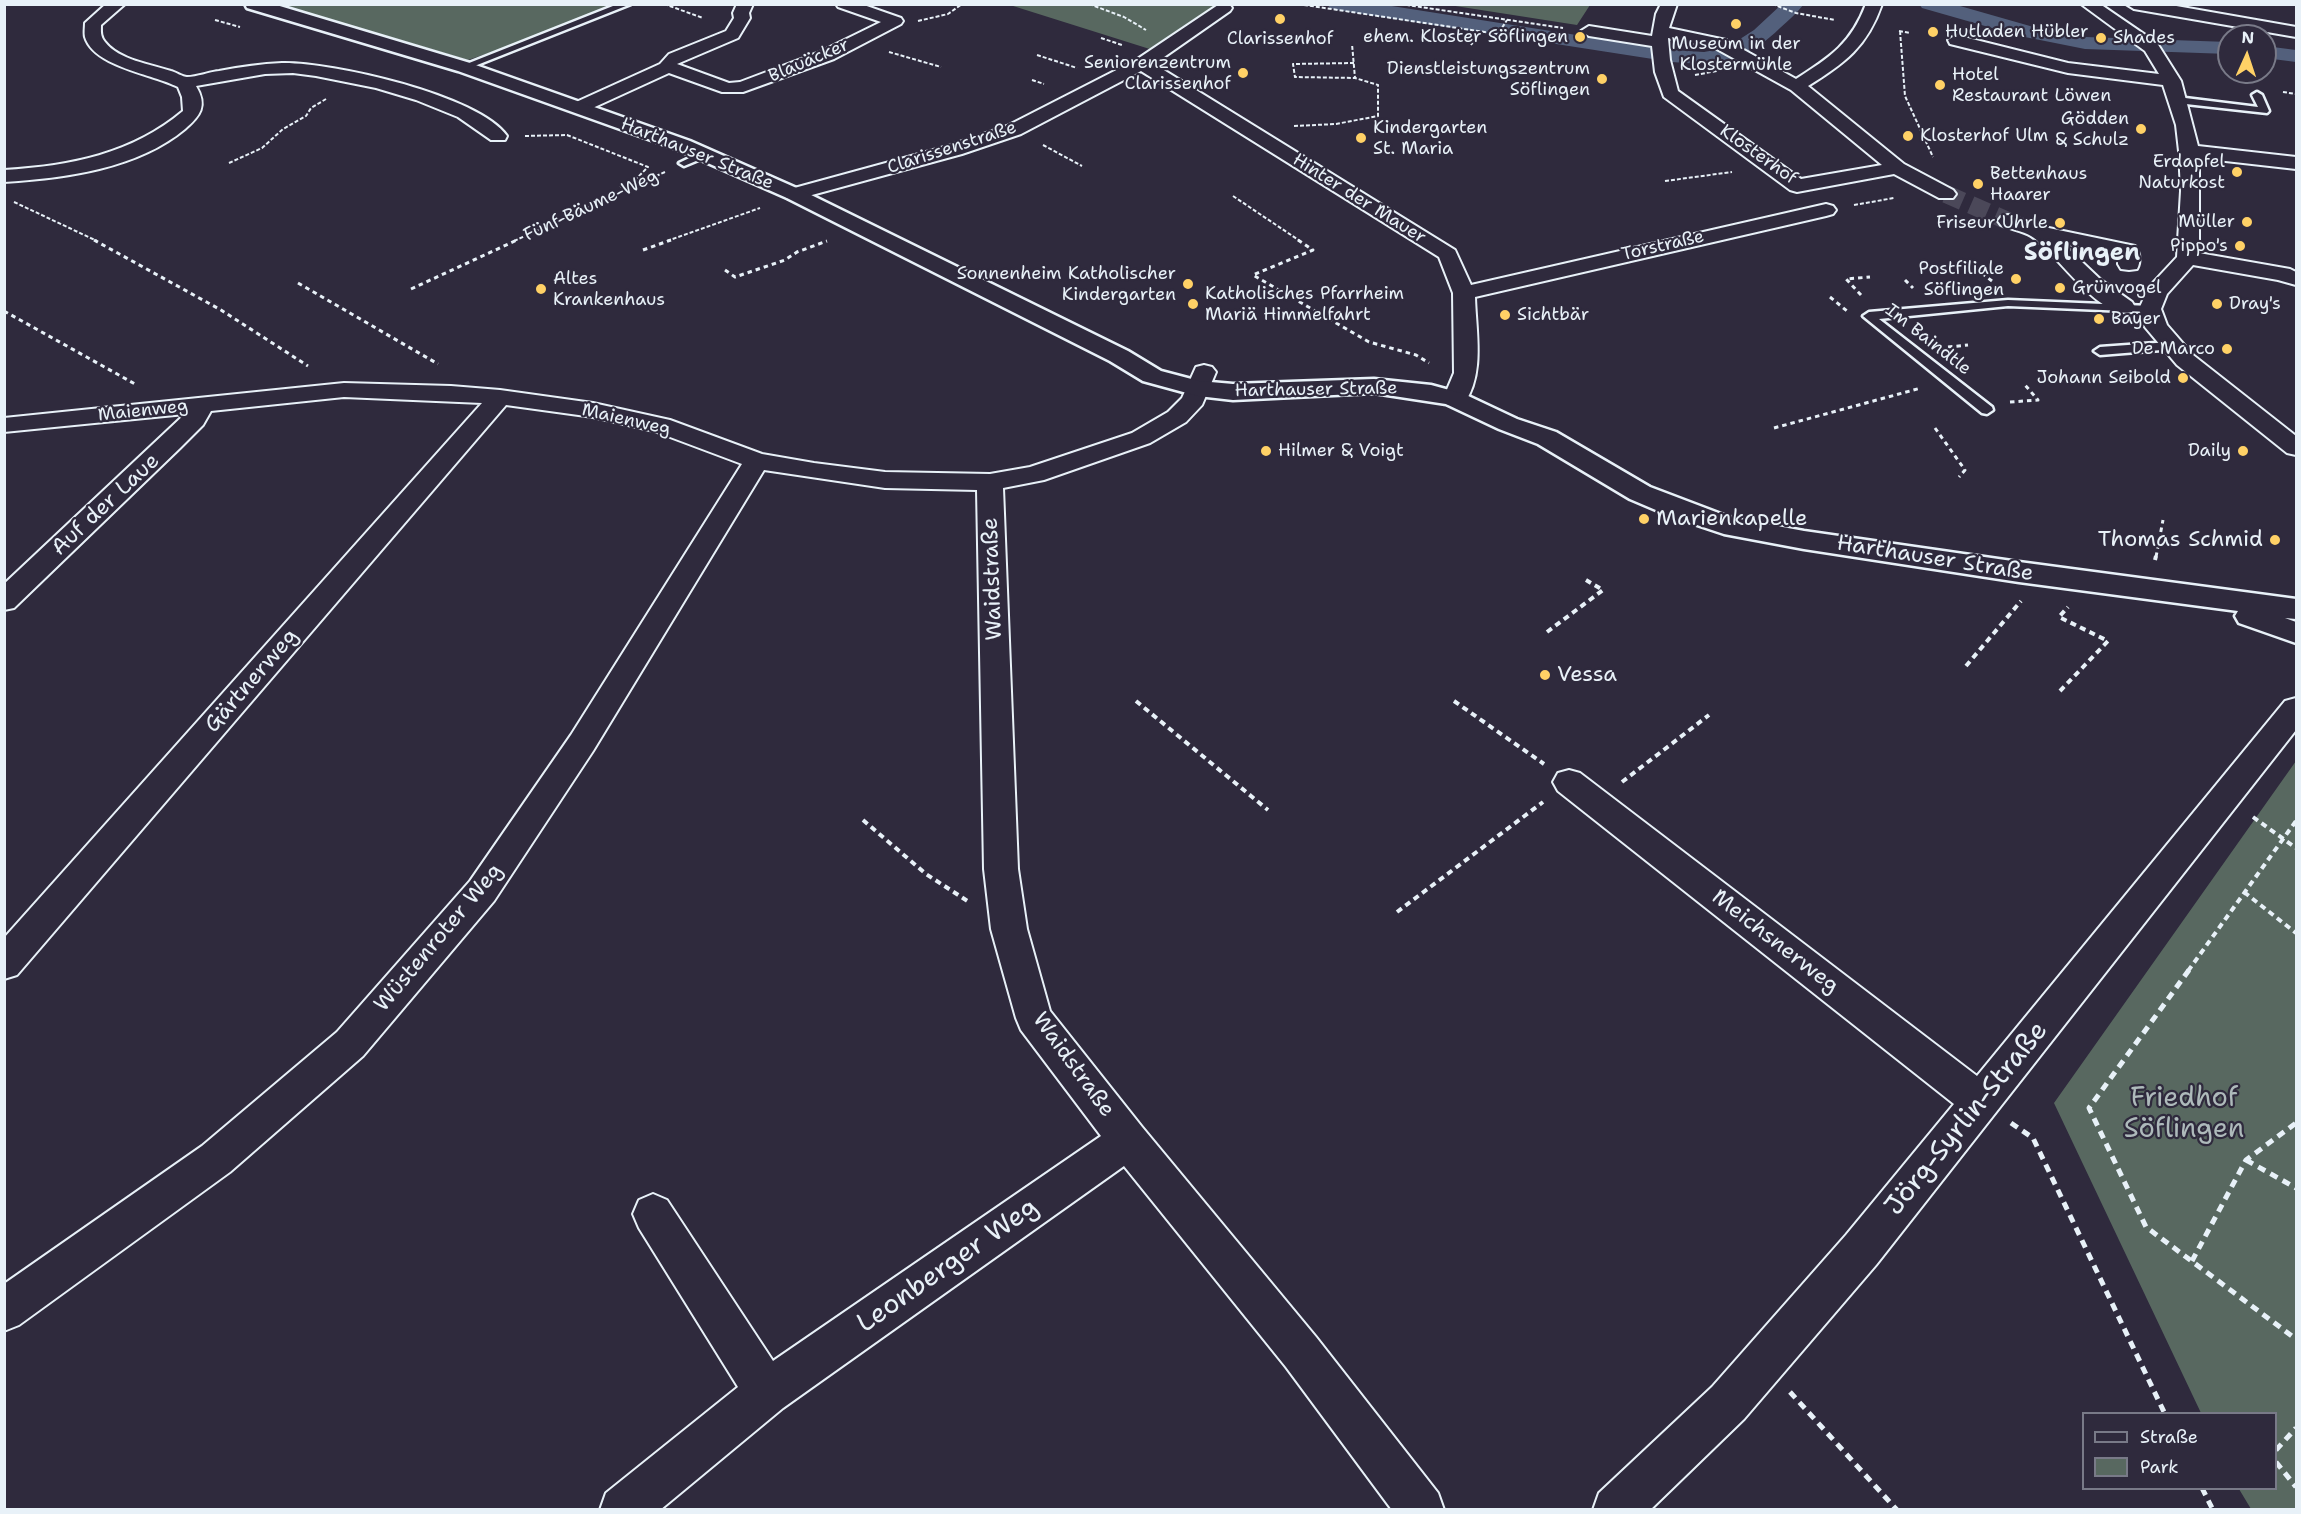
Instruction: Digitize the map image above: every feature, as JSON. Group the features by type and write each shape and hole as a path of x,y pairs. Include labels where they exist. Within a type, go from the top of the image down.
{"street":[{"path":"117,4 93,23 92,36 98,47 119,58 184,83 260,69 296,68 403,88 483,122 498,136"},
{"name":"Harthauser Straße","path":"254,4 464,67 580,107 704,154 794,194 1119,356 1152,376 1201,380 1233,392 1374,386 1459,392 1508,424 1547,438 1640,493 1724,525 1804,540 2019,572 2200,598 2265,603 2296,609"},
{"path":"580,107 668,67 669,62 675,58 732,34 742,18 741,13 745,4"},
{"name":"Blauäcker","path":"844,4 895,21"},
{"name":"Klosterhof","path":"1669,4 1664,13 1660,41 1665,80 1670,93 1797,186 1897,168"},
{"path":"1797,87 1851,50 1868,26 1874,4"},
{"path":"2089,4 2142,40 2159,56 2172,81 2189,151 2188,258 2157,292 2150,309 2156,327 2170,346 2201,373 2296,448"},
{"path":"2134,4 2296,32"},
{"name":"Clarissenstraße","path":"794,194 955,150 1014,130 1142,64 1224,8"},
{"name":"Blauäcker","path":"668,67 728,88 743,87 828,55 895,21"},
{"path":"1589,31 1660,41 1720,44 1797,87 1897,168 1946,194"},
{"path":"1956,40 2068,68 2172,81"},
{"name":"Hinter der Mauer","path":"1142,64 1448,254 1464,293 1466,372 1459,392"},
{"path":"4,176 87,165 120,156 153,143 176,128 192,113 192,96 184,83"},
{"path":"2189,151 2296,163"},
{"name":"Torstraße","path":"1464,293 1702,236 1826,210 1797,186"},
{"path":"2008,221 2039,232 2128,250 2128,264"},
{"path":"2039,232 2093,285 2124,308"},
{"path":"2188,258 2289,276"},
{"name":"Maienweg","path":"4,425 344,390 451,393 500,397 593,410 661,425 758,461 885,480 990,482 1035,474 1141,438 1178,417 1193,400 1201,380"},
{"name":"Gärtnerweg","path":"4,964 500,397"},
{"name":"Auf der Laue","path":"4,601 171,444 194,420 202,405"},
{"name":"Wüstenroter Weg","path":"4,1310 216,1159 350,1044 482,891 582,742 758,461"},
{"name":"Waidstraße","path":"990,482 1001,869 1009,929 1034,1018 1128,1140 1301,1352 1421,1509"},
{"name":"Harthauser Straße","path":"2200,598 2296,633"},
{"name":"Jörg-Syrlin-Straße","path":"1616,1509 1728,1403 1861,1250 2296,709"},
{"name":"Meichsnerweg","path":"1582,792 1981,1102"},
{"name":"Leonberger Weg","path":"623,1509 767,1392 1128,1140"},
{"path":"653,1214 767,1392"}],"lane":[{"path":"464,67 627,4"},
{"path":"2177,100 2264,111 2257,95"},
{"name":"Fünf-Bäume-Weg","path":"684,163 704,154"},
{"name":"Im Baindtle","path":"1983,407 1869,316 2008,303 2150,309"},
{"path":"2100,351 2170,346"}],"path":[{"path":"664,4 735,30"},
{"path":"895,21 938,18 962,4"},
{"path":"1089,4 1124,17 1172,45"},
{"path":"1298,4 1498,34 1507,21"},
{"path":"1400,4 1589,31"},
{"path":"1772,4 1796,13 1868,26"},
{"path":"1471,45 1480,32"},
{"path":"853,42 941,67"},
{"path":"1352,44 1355,78"},
{"path":"1293,126 1358,122 1378,116 1378,85 1355,78 1296,76 1293,64 1354,63"},
{"path":"229,163 262,148 284,129 306,116 311,108 361,79"},
{"path":"1014,130 1082,166"},
{"path":"498,136 567,135 648,167 634,181 620,187 625,190"},
{"name":"Fünf-Bäume-Weg","path":"411,289 684,163"},
{"path":"1665,181 1772,167"},
{"name":"Harthauser Straße","path":"1233,196 1313,250 1254,274 1369,342 1416,355 1459,392"},
{"path":"4,198 111,248 211,304 307,366 335,376 344,390"},
{"path":"643,250 735,218"},
{"path":"725,270 735,278 785,260 797,252 827,240"},
{"path":"1870,277 1846,279 1881,314"},
{"path":"298,283 462,378 451,393"},
{"path":"4,311 153,394 143,411"},
{"path":"1774,428 1951,380"},
{"path":"1983,407 2038,400 2025,386"},
{"path":"1935,428 1965,470 1959,477"},
{"path":"2159,592 2152,572 2163,519"},
{"path":"1966,666 2025,596 2019,572"},
{"path":"2060,691 2108,641 2060,617 2074,601 2070,579"},
{"path":"1547,632 1603,590 1586,580"},
{"path":"1136,701 1268,810"},
{"path":"1454,701 1582,792"},
{"path":"1397,912 1582,792 1709,715"},
{"path":"863,820 926,874 1009,929"},
{"path":"2296,821 2089,1108 2146,1227 2296,1339"},
{"path":"2267,827 2296,848"},
{"path":"2244,892 2296,933"},
{"path":"1981,1102 2033,1138 2165,1412"},
{"path":"2192,1261 2246,1160 2296,1123"},
{"path":"2246,1160 2296,1188"},
{"path":"1764,1362 1897,1509"},
{"path":"2277,1449 2296,1428"},
{"path":"2277,1463 2296,1487"},
{"path":"2203,1490 2213,1509"}],"green space":[{"path":"1590,4 1577,25 1449,5"},
{"path":"282,5 619,5 468,60"},
{"path":"1010,5 1220,5 1156,51"},
{"name":"Friedhof Söflingen","path":"2296,761 2296,1509 2251,1509 2240,1490 2277,1490 2277,1412 2201,1412 2054,1103"}],"waterway":[{"path":"1337,4 1672,56 1704,58 1723,56 1743,48 1794,4"},
{"path":"1929,4 2027,32 2085,43 2217,48"},
{"path":"2277,54 2296,56"}],"tunnel":[{"path":"1946,194 2008,221"}],"place":[{"name":"Clarissenhof","path":"1280,19"},
{"name":"Museum in der Klostermühle","path":"1736,24"},
{"name":"Hutladen Hübler","path":"1933,32"},
{"name":"ehem. Kloster Söflingen","path":"1580,37"},
{"name":"Shades","path":"2101,38"},
{"name":"Seniorenzentrum Clarissenhof","path":"1243,73"},
{"name":"Dienstleistungszentrum Söflingen","path":"1602,79"},
{"name":"Hotel Restaurant Löwen","path":"1940,85"},
{"name":"Gödden & Schulz","path":"2141,129"},
{"name":"Klosterhof Ulm","path":"1908,136"},
{"name":"Kindergarten St. Maria","path":"1361,138"},
{"name":"Erdapfel Naturkost","path":"2237,172"},
{"name":"Bettenhaus Haarer","path":"1978,184"},
{"name":"Müller","path":"2247,222"},
{"name":"Friseur Uhrle","path":"2060,223"},
{"name":"Pippo's","path":"2240,246"},
{"name":"Postfiliale Söflingen","path":"2016,279"},
{"name":"Sonnenheim Katholischer Kindergarten","path":"1188,284"},
{"name":"Grünvogel","path":"2060,288"},
{"name":"Altes Krankenhaus","path":"541,289"},
{"name":"Katholisches Pfarrheim Mariä Himmelfahrt","path":"1193,304"},
{"name":"Dray's","path":"2217,304"},
{"name":"Sichtbär","path":"1505,315"},
{"name":"Bayer","path":"2099,319"},
{"name":"De Marco","path":"2227,349"},
{"name":"Johann Seibold","path":"2183,378"},
{"name":"Hilmer & Voigt","path":"1266,451"},
{"name":"Daily","path":"2243,451"},
{"name":"Marienkapelle","path":"1644,519"},
{"name":"Thomas Schmid","path":"2275,540"},
{"name":"Vessa","path":"1545,675"}],"district":[{"name":"Söflingen","path":"2082,254"}]}
